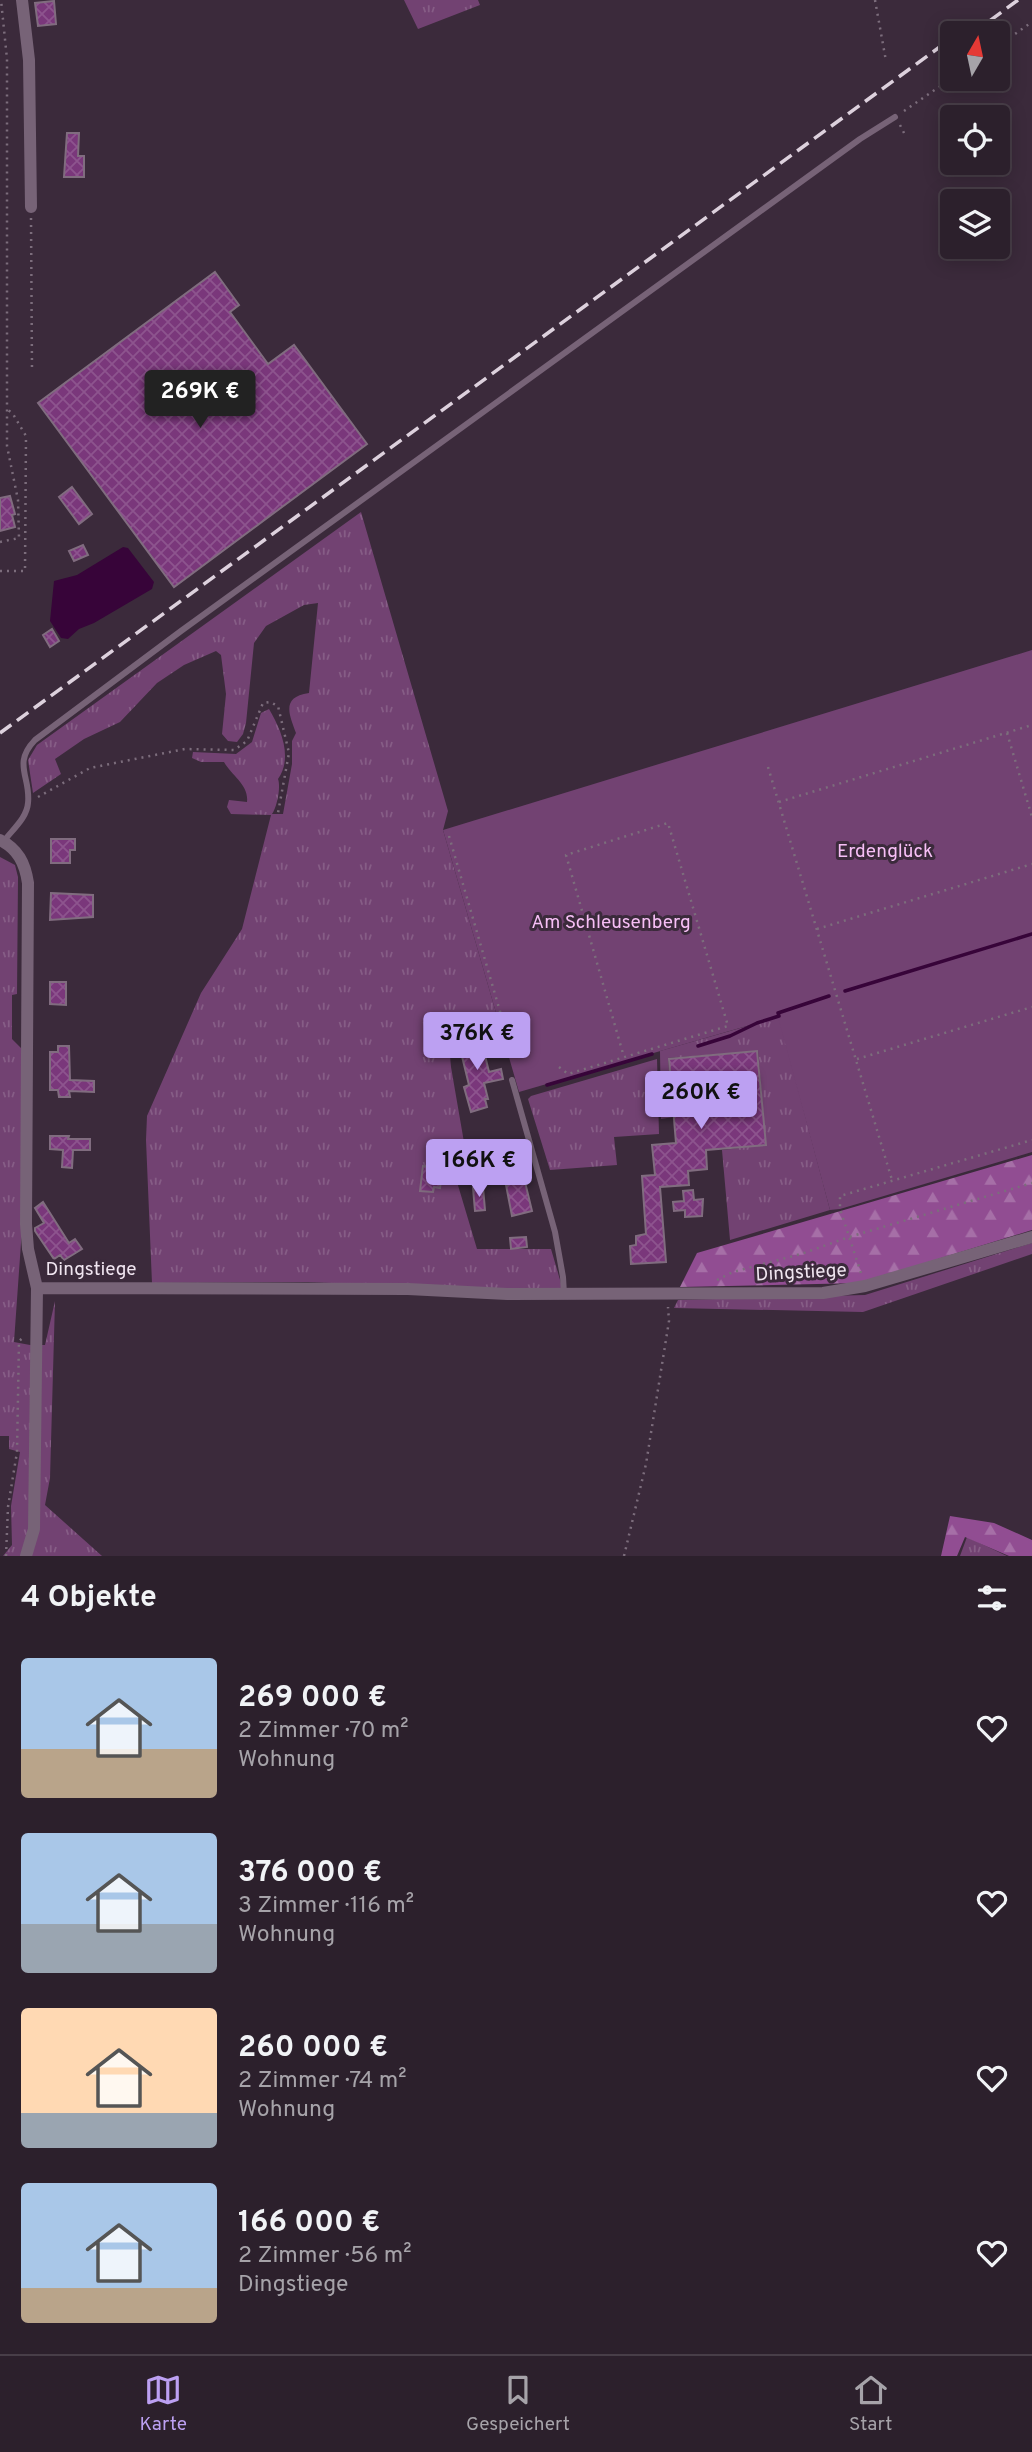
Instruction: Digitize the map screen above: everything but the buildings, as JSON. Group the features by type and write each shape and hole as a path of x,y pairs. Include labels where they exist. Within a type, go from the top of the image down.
{"street":[{"path":"23,0 29,60 31,207"},
{"name":"Dingstiege","path":"2,840 23,861 28,883 26,1224 28,1249 37,1288 309,1288 564,1294 823,1293 865,1286 1032,1237"},
{"path":"26,1556 34,1529 37,1288"}],"lane":[{"path":"2,840 19,822 29,802 23,755 35,740 181,631 860,139 895,117"},
{"path":"512,1080 555,1232 564,1294"}],"path":[{"path":"0,542 19,538 18,500 7,446 7,58 1,0"},
{"path":"876,0 886,61"},
{"path":"1010,38 1032,22"},
{"path":"895,117 940,86"},
{"path":"31,207 32,370"},
{"path":"0,571 25,571 26,436 7,408"},
{"path":"29,802 90,768 185,749 234,750 247,741 264,703 270,702 278,706 289,752 278,813"},
{"path":"779,802 1032,725"},
{"path":"1006,732 1032,817"},
{"path":"768,767 892,1180"},
{"path":"559,1068 568,1074 727,1026 668,823 566,855 624,1057"},
{"path":"449,836 506,1031 514,1040"},
{"path":"817,929 1032,864"},
{"path":"856,1060 1032,1007"},
{"path":"865,1286 840,1209 840,1196 1032,1140"},
{"path":"707,1293 715,1281 733,1272 801,1254 849,1237 1032,1183"},
{"path":"624,1556 646,1464 669,1321 666,1293"},
{"path":"6,1556 8,1507 17,1452 18,1350"}],"green space":[{"path":"404,0 478,0 480,5 418,29"},
{"path":"361,512 448,811 443,830 499,1023 489,1013 486,1023 448,1033 451,1067 470,1177 457,1182 477,1249 551,1249 563,1290 308,1282 152,1283 147,1116 201,993 242,929 271,815 231,814 227,807 229,800 247,802 243,786 224,762 201,762 192,758 193,752 236,754 252,742 261,713 269,709 278,725 285,753 285,762 278,779 278,797 272,814 283,814 292,764 292,741 296,733 289,707 294,698 309,693 318,603 304,605 266,626 254,643 246,723 237,742 228,741 222,734 226,694 221,655 216,651 184,665 157,683 120,722 84,739 55,759 61,774 33,793 28,760 37,745"},
{"name":"Erdenglück","path":"1032,650 1032,1152 830,1210 778,1017 519,1092 443,830"},
{"path":"0,857 15,865 18,877 17,994 12,995 12,1039 21,1048 21,1243 14,1342 45,1345 55,1301 50,1478 45,1505 102,1556 3,1556 12,1545 11,1506 20,1452 9,1449 9,1436 0,1436"},
{"path":"779,1017 830,1210 730,1240 722,1150 766,1145 758,1051 668,1058 673,1117 661,1119 660,1051"},
{"path":"657,1059 659,1134 614,1137 617,1165 550,1170 528,1099"},
{"path":"1032,1155 1032,1230 860,1283 680,1287 697,1253"},
{"path":"1032,1243 1032,1254 863,1312 674,1308 678,1300 865,1295"},
{"path":"950,1516 994,1523 1032,1540 1032,1556 1009,1556 965,1537 957,1556 941,1556"},
{"path":"967,1537 1007,1556 960,1556"}],"shaded area":[{"path":"123,547 128,548 154,582 152,589 79,629 68,639 61,638 50,621 54,581 77,575"}],"waterway":[{"path":"845,991 1032,934"},
{"path":"698,1046 779,1016 778,1013 829,996"},
{"path":"547,1085 652,1054"}],"railway":[{"path":"989,21 1018,0"},
{"path":"0,733 940,47"}],"park label":[{"name":"Am Schleusenberg","path":"611,921"}]}
